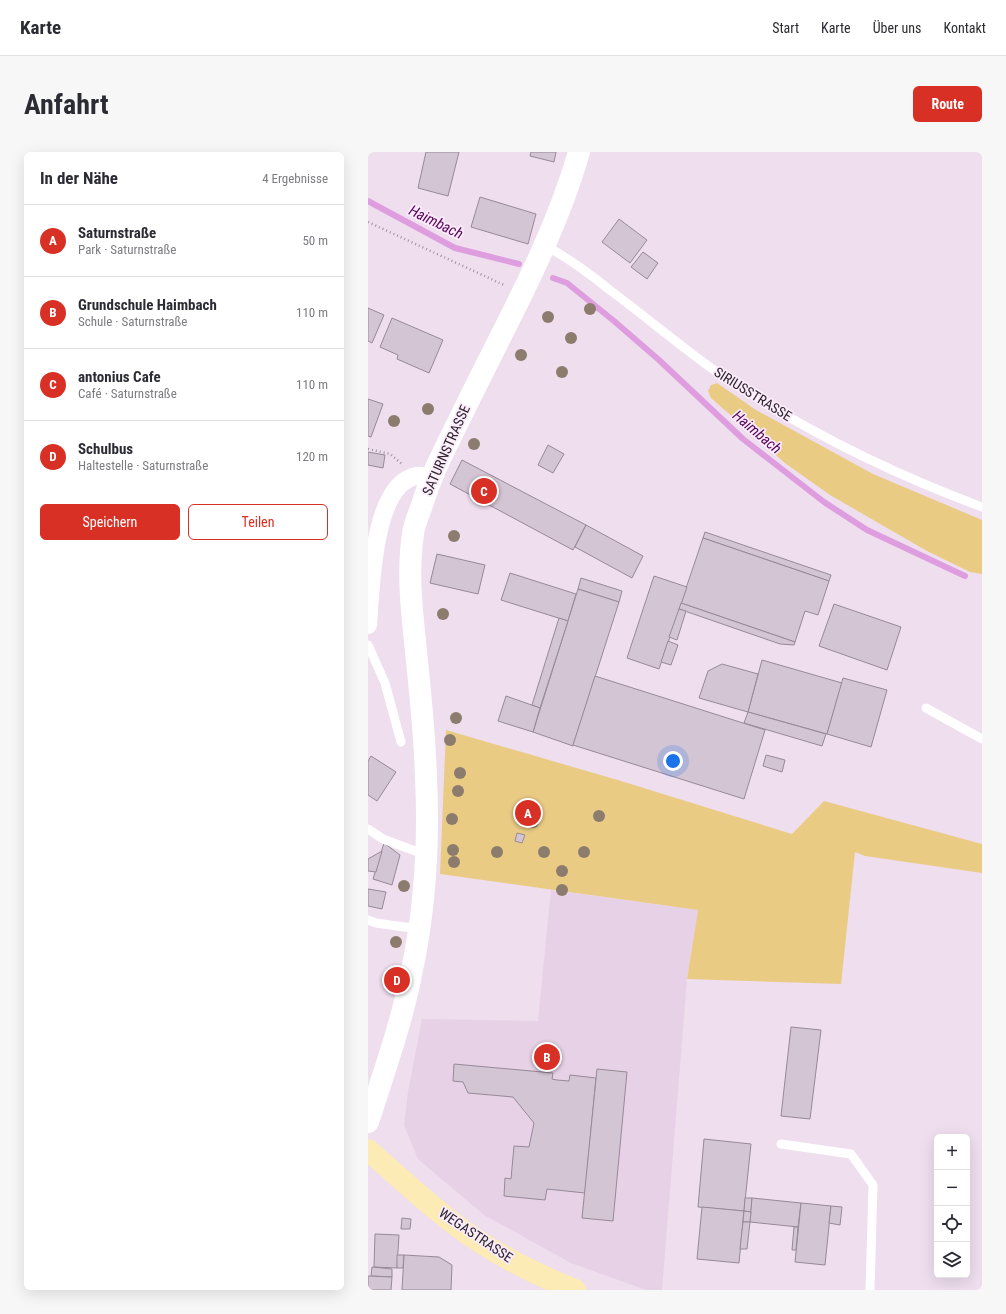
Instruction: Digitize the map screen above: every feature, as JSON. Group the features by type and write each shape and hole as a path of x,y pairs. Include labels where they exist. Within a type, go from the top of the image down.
{"main road":[{"name":"WEGASTRASSE","path":"368,1150 452,1222 482,1243 548,1280 575,1290"}],"street":[{"name":"SATURNSTRASSE","path":"368,1122 399,1024 412,970 419,929 426,855 426,774 422,705 410,593 410,561 413,531 431,478 522,294 544,245 560,208 579,152"},
{"path":"368,625 377,532 385,511 395,490 405,481 416,476 431,478"}],"lane":[{"name":"SIRIUSSTRASSE","path":"544,245 575,263 713,369 763,402 879,465 942,493 982,507"},
{"path":"368,645 385,683 401,742"},
{"path":"926,708 982,739"},
{"path":"368,829 383,839 426,855"},
{"path":"368,920 376,923 419,929"},
{"path":"781,1144 851,1154 873,1185 870,1290"}],"path":[{"path":"368,222 522,294"},
{"path":"368,450 390,454 404,465"}],"shaded area":[{"path":"717,383 756,410 873,474 982,520 982,574 970,572 927,551 830,495 785,463 711,398 708,391 711,385"},
{"path":"446,730 621,781 792,834 824,801 982,844 982,873 865,856 855,852 841,984 687,979 698,910 440,874"},
{"path":"551,890 698,910 687,979 662,1290 646,1290 571,1263 484,1215 418,1159 404,1125 408,1092 422,1019 538,1021"}],"building":[{"path":"426,152 459,152 448,196 418,188"},
{"path":"531,152 556,152 554,162 530,156"},
{"path":"480,197 536,214 528,244 471,227"},
{"path":"619,219 647,240 630,263 602,242"},
{"path":"643,252 658,263 647,279 631,267"},
{"path":"368,308 384,315 372,343 368,341"},
{"path":"392,318 443,340 429,373 397,359 398,355 380,347"},
{"path":"368,399 383,404 371,437 368,436"},
{"path":"548,445 564,454 553,473 538,465"},
{"path":"368,452 385,455 383,468 368,465"},
{"path":"462,460 586,525 573,550 450,484"},
{"path":"586,525 643,556 632,578 575,547"},
{"path":"705,532 831,575 829,581 703,538"},
{"path":"703,538 829,581 818,615 805,611 795,642 681,603"},
{"path":"437,554 485,565 478,594 430,583"},
{"path":"510,573 576,594 568,621 501,600"},
{"path":"654,576 687,587 659,669 627,658"},
{"path":"581,578 622,591 619,602 578,589"},
{"path":"578,589 619,602 573,746 533,732"},
{"path":"681,603 795,642 794,645 780,644 679,609"},
{"path":"834,604 901,627 887,670 819,646"},
{"path":"679,609 686,611 677,640 669,637"},
{"path":"559,618 568,621 540,708 532,705"},
{"path":"668,641 678,645 671,665 661,662"},
{"path":"762,660 842,683 827,734 748,712"},
{"path":"722,664 758,674 748,712 699,698 708,671"},
{"path":"595,676 765,730 744,799 573,745"},
{"path":"843,678 887,690 871,747 827,734"},
{"path":"506,696 540,708 533,732 498,721"},
{"path":"748,712 826,734 822,746 744,723"},
{"path":"766,755 785,760 782,772 763,766"},
{"path":"371,756 396,772 377,801 368,795 368,761"},
{"path":"517,833 525,835 522,843 515,841"},
{"path":"384,843 400,855 392,885 373,879"},
{"path":"382,851 376,872 368,871 368,859"},
{"path":"368,889 386,892 382,909 368,906"},
{"path":"791,1027 821,1030 810,1119 781,1116"},
{"path":"454,1064 553,1073 552,1079 557,1080 569,1081 570,1075 596,1078 585,1193 547,1189 545,1200 504,1196 505,1178 511,1179 514,1146 529,1147 534,1123 513,1097 468,1093 463,1082 453,1081"},
{"path":"597,1069 627,1072 613,1221 582,1218"},
{"path":"704,1139 751,1144 744,1211 698,1207"},
{"path":"745,1198 752,1198 751,1212 744,1211"},
{"path":"752,1198 801,1203 798,1227 750,1222"},
{"path":"801,1203 831,1206 825,1265 795,1262"},
{"path":"831,1206 842,1207 840,1225 829,1223"},
{"path":"702,1207 744,1211 739,1263 697,1259"},
{"path":"744,1211 751,1212 750,1222 743,1222"},
{"path":"402,1218 411,1219 410,1229 401,1229"},
{"path":"743,1222 750,1222 747,1249 740,1249"},
{"path":"794,1227 798,1227 796,1250 792,1250"},
{"path":"375,1234 399,1235 397,1268 374,1267"},
{"path":"397,1255 404,1255 403,1268 397,1268"},
{"path":"404,1255 439,1257 452,1265 451,1290 402,1290"},
{"path":"372,1267 392,1269 392,1277 371,1276"},
{"path":"368,1276 392,1277 391,1290 368,1290"}],"waterway":[{"name":"Haimbach","path":"368,201 455,248 519,264"},
{"name":"Haimbach","path":"553,278 567,283 614,321 659,360 743,439 824,502 867,530 965,576"}],"place":[{"name":"antonius Cafe","path":"484,491"},
{"name":"Saturnstraße","path":"528,813"},
{"name":"Schulbus","path":"397,980"},
{"name":"Grundschule Haimbach","path":"547,1057"}]}
